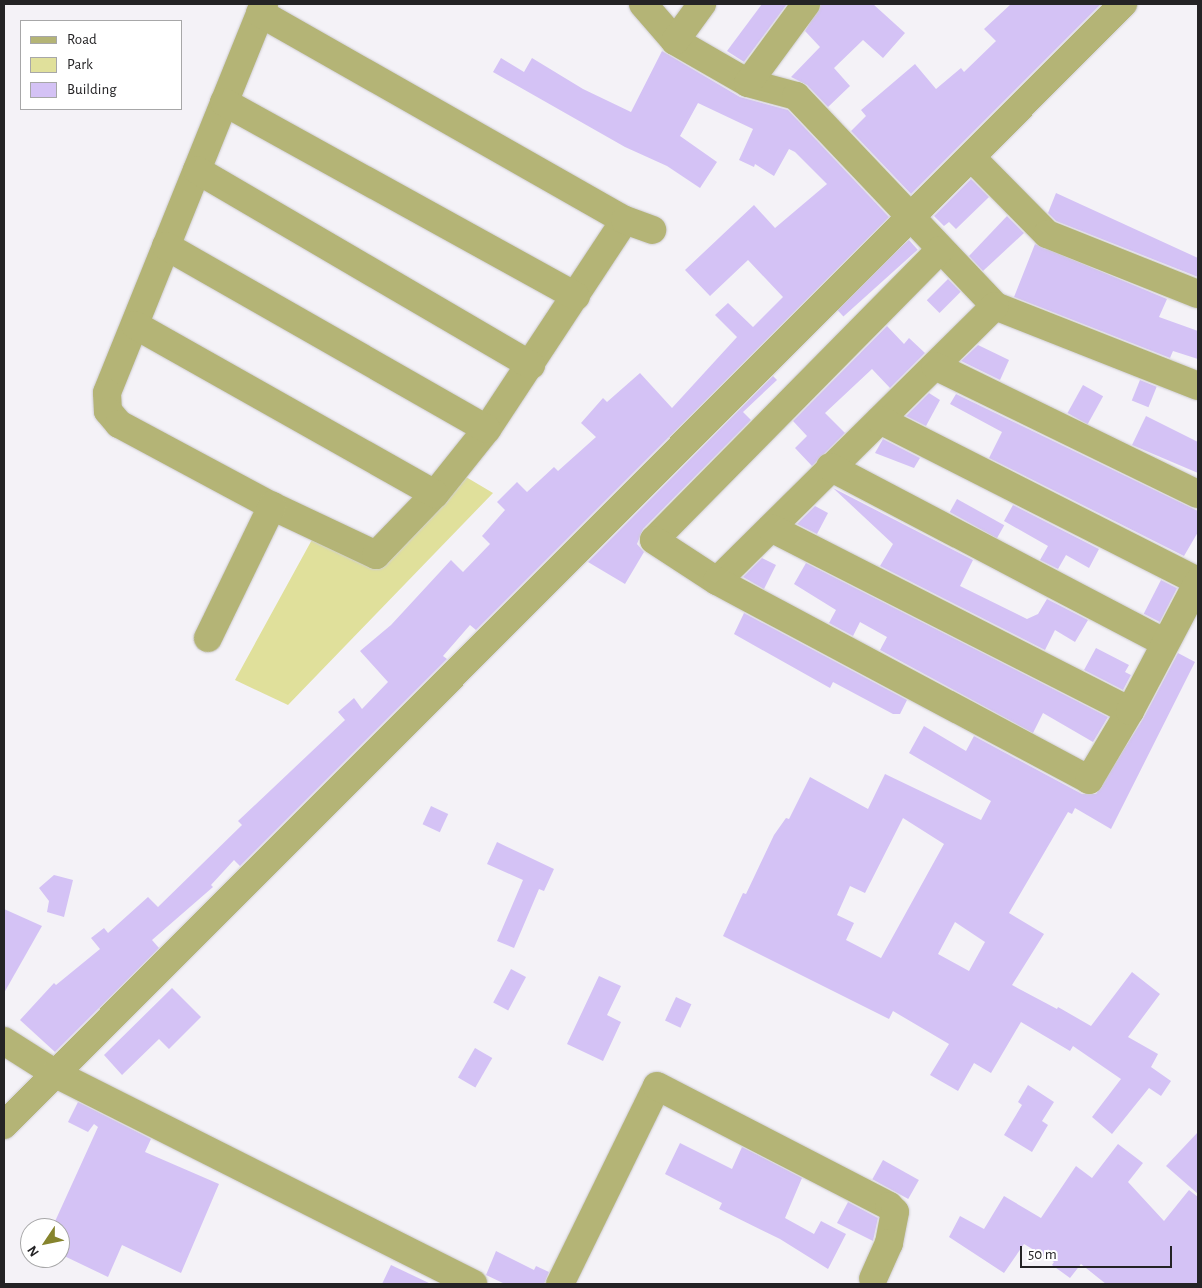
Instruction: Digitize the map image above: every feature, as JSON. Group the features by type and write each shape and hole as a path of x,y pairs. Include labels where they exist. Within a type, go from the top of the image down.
{"street":[{"path":"642,4 676,41 748,83 796,96 995,306 1198,386"},
{"path":"676,41 702,4"},
{"path":"748,83 806,4"},
{"path":"4,1124 1123,4"},
{"path":"626,220 487,429 435,494 376,555 272,506 118,424 108,411 107,393 262,9 626,220 652,230"},
{"path":"224,102 576,296"},
{"path":"971,157 1048,234 1198,294"},
{"path":"197,170 531,365"},
{"path":"166,246 487,429"},
{"path":"880,420 1198,581 1130,711 1089,780 717,581 654,540 940,250"},
{"path":"717,581 830,467 995,306"},
{"path":"135,325 435,494"},
{"path":"935,366 1198,494"},
{"path":"830,467 1165,643"},
{"path":"208,638 272,506"},
{"path":"771,528 1130,711"},
{"path":"10,1053 56,1074 473,1284"},
{"path":"560,1284 657,1086 889,1206 895,1212 889,1244 873,1279"}],"green space":[{"path":"466,477 493,493 288,705 235,680 314,536 380,565"}],"building":[{"path":"762,4 787,4 744,62 727,51"},
{"path":"821,4 873,4 905,33 883,58 863,40 834,68 850,86 828,107 807,85 791,77 820,47 805,31"},
{"path":"1011,4 1101,4 911,194 851,131 866,116 861,110 915,64 936,89 961,68 964,72 996,41 984,29"},
{"path":"662,51 740,97 788,110 889,217 476,630 470,625 443,656 447,659 240,866 234,860 211,885 213,887 152,940 159,948 55,1052 20,1020 54,983 56,985 100,949 91,938 104,928 108,933 148,897 158,907 242,825 238,821 345,720 338,712 354,698 362,709 388,682 360,651 391,625 451,560 463,572 490,544 482,536 505,510 497,502 517,482 527,492 554,467 558,471 596,437 581,423 603,398 607,402 640,373 672,408 737,337 715,315 728,303 753,327 783,297 748,260 710,296 685,270 754,205 775,228 827,184 795,152 789,149 774,176 755,164 754,167 739,160 753,129 698,103 680,136 717,162 700,188 667,166 625,147 493,72 501,58 524,72 532,58 583,89 631,112"},
{"path":"971,179 989,197 956,229 949,222 944,226 934,216"},
{"path":"1056,193 1198,258 1198,277 1056,221 1048,213"},
{"path":"1007,216 1024,233 983,271 969,256"},
{"path":"909,240 918,250 843,317 835,307"},
{"path":"1035,244 1167,299 1159,317 1198,331 1198,359 1173,351 1170,358 1014,297"},
{"path":"948,279 961,292 940,313 927,300"},
{"path":"887,326 904,344 909,338 925,353 890,388 872,369 825,413 845,433 812,466 795,448 807,436 793,421"},
{"path":"978,345 1009,360 1000,380 961,361"},
{"path":"773,376 777,380 743,412 751,420 643,529 637,544 644,552 625,584 588,562"},
{"path":"1140,380 1157,387 1148,407 1132,400"},
{"path":"1083,385 1103,396 1088,424 1067,413"},
{"path":"929,393 940,400 926,426 906,416"},
{"path":"956,394 1198,511 1198,532 1184,556 989,458 1002,432 950,404"},
{"path":"1146,416 1198,442 1198,473 1132,445"},
{"path":"883,439 920,458 914,468 875,453"},
{"path":"833,488 973,560 960,586 1027,619 1038,614 1047,599 1088,620 1075,642 1055,630 1045,650 880,566 893,544"},
{"path":"957,499 1004,525 997,538 950,512"},
{"path":"1013,505 1099,549 1089,568 1066,555 1058,569 1040,560 1048,546 1004,521"},
{"path":"815,506 828,513 817,534 797,524"},
{"path":"762,558 776,565 764,589 743,577"},
{"path":"806,563 1108,717 1093,742 1043,713 1033,733 880,650 887,637 860,622 853,636 829,623 836,610 794,584"},
{"path":"1161,580 1177,588 1160,622 1144,614"},
{"path":"744,613 907,700 900,714 893,714 833,682 830,688 734,634"},
{"path":"1096,648 1129,665 1125,672 1131,675 1123,690 1084,670"},
{"path":"1178,653 1195,662 1111,829 1075,808 1072,814 1068,812 1009,913 1044,934 1012,985 1057,1009 1058,1007 1091,1026 1132,972 1160,994 1128,1037 1158,1054 1151,1067 1171,1081 1161,1096 1149,1088 1112,1134 1092,1117 1121,1079 1073,1046 1070,1051 1021,1022 991,1073 974,1063 958,1091 930,1075 949,1044 893,1011 889,1019 723,936 743,893 746,894 774,835 786,818 789,819 810,777 868,809 885,774 981,820 991,801 909,753 924,726 966,751 974,736 1082,794 1096,794 1143,719","holes":["903,818 944,844 881,958 846,940 854,923 837,915 850,886 865,893","955,922 985,942 969,971 938,954"]},
{"path":"431,806 448,814 440,832 423,824"},
{"path":"497,842 554,869 544,891 539,889 514,948 497,941 523,880 487,864"},
{"path":"54,875 73,880 64,917 47,912 49,901 39,888"},
{"path":"4,909 42,926 4,993"},
{"path":"511,969 526,977 508,1011 493,1003"},
{"path":"599,976 621,986 607,1015 621,1022 603,1061 567,1044"},
{"path":"172,988 201,1017 169,1049 159,1039 122,1075 104,1055"},
{"path":"676,997 691,1004 680,1028 665,1021"},
{"path":"475,1048 492,1058 475,1087 458,1077"},
{"path":"1028,1085 1054,1102 1042,1121 1048,1125 1032,1152 1004,1135 1022,1105 1018,1102"},
{"path":"78,1102 151,1139 145,1152 219,1184 181,1273 122,1245 108,1277 70,1259 70,1218 57,1218 98,1127 94,1124 88,1132 68,1122"},
{"path":"1198,1132 1198,1194 1166,1166"},
{"path":"680,1143 732,1169 742,1147 802,1178 785,1218 814,1234 821,1221 846,1234 828,1269 780,1239 719,1209 722,1203 665,1174"},
{"path":"1118,1144 1143,1163 1128,1182 1164,1221 1189,1190 1198,1197 1198,1284 1106,1284 1081,1264 1070,1278 1052,1265 1054,1262 1024,1244 1004,1273 949,1237 960,1216 984,1229 1004,1196 1041,1218 1076,1166 1092,1178"},
{"path":"883,1160 919,1180 908,1199 872,1179"},
{"path":"848,1202 878,1218 873,1241 837,1223"},
{"path":"496,1251 534,1270 536,1266 549,1272 544,1284 505,1284 486,1275"},
{"path":"391,1265 431,1284 382,1284"}]}
